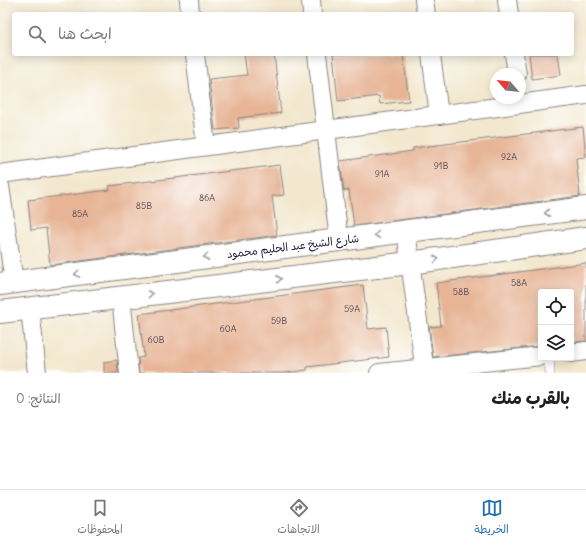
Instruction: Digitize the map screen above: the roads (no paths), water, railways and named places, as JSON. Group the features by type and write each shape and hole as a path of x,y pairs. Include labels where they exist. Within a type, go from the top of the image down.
{"street":[{"path":"189,0 190,12"},
{"path":"311,0 312,12"},
{"path":"424,0 426,12"},
{"path":"507,0 509,12"},
{"path":"195,56 206,146"},
{"path":"317,56 339,240"},
{"path":"431,56 439,115"},
{"path":"514,56 516,68"},
{"path":"526,99 586,95"},
{"path":"0,174 439,115 495,104"},
{"path":"0,186 7,283"},
{"name":"شارع الشيخ عبد الحليم محمود","path":"7,283 586,208"},
{"path":"406,231 425,371"},
{"path":"0,312 410,263 586,238"},
{"path":"121,297 130,373"},
{"path":"30,308 37,373"},
{"path":"574,353 586,351"},
{"path":"379,373 425,371 538,356"}],"lane":[{"path":"549,361 550,373"}]}
